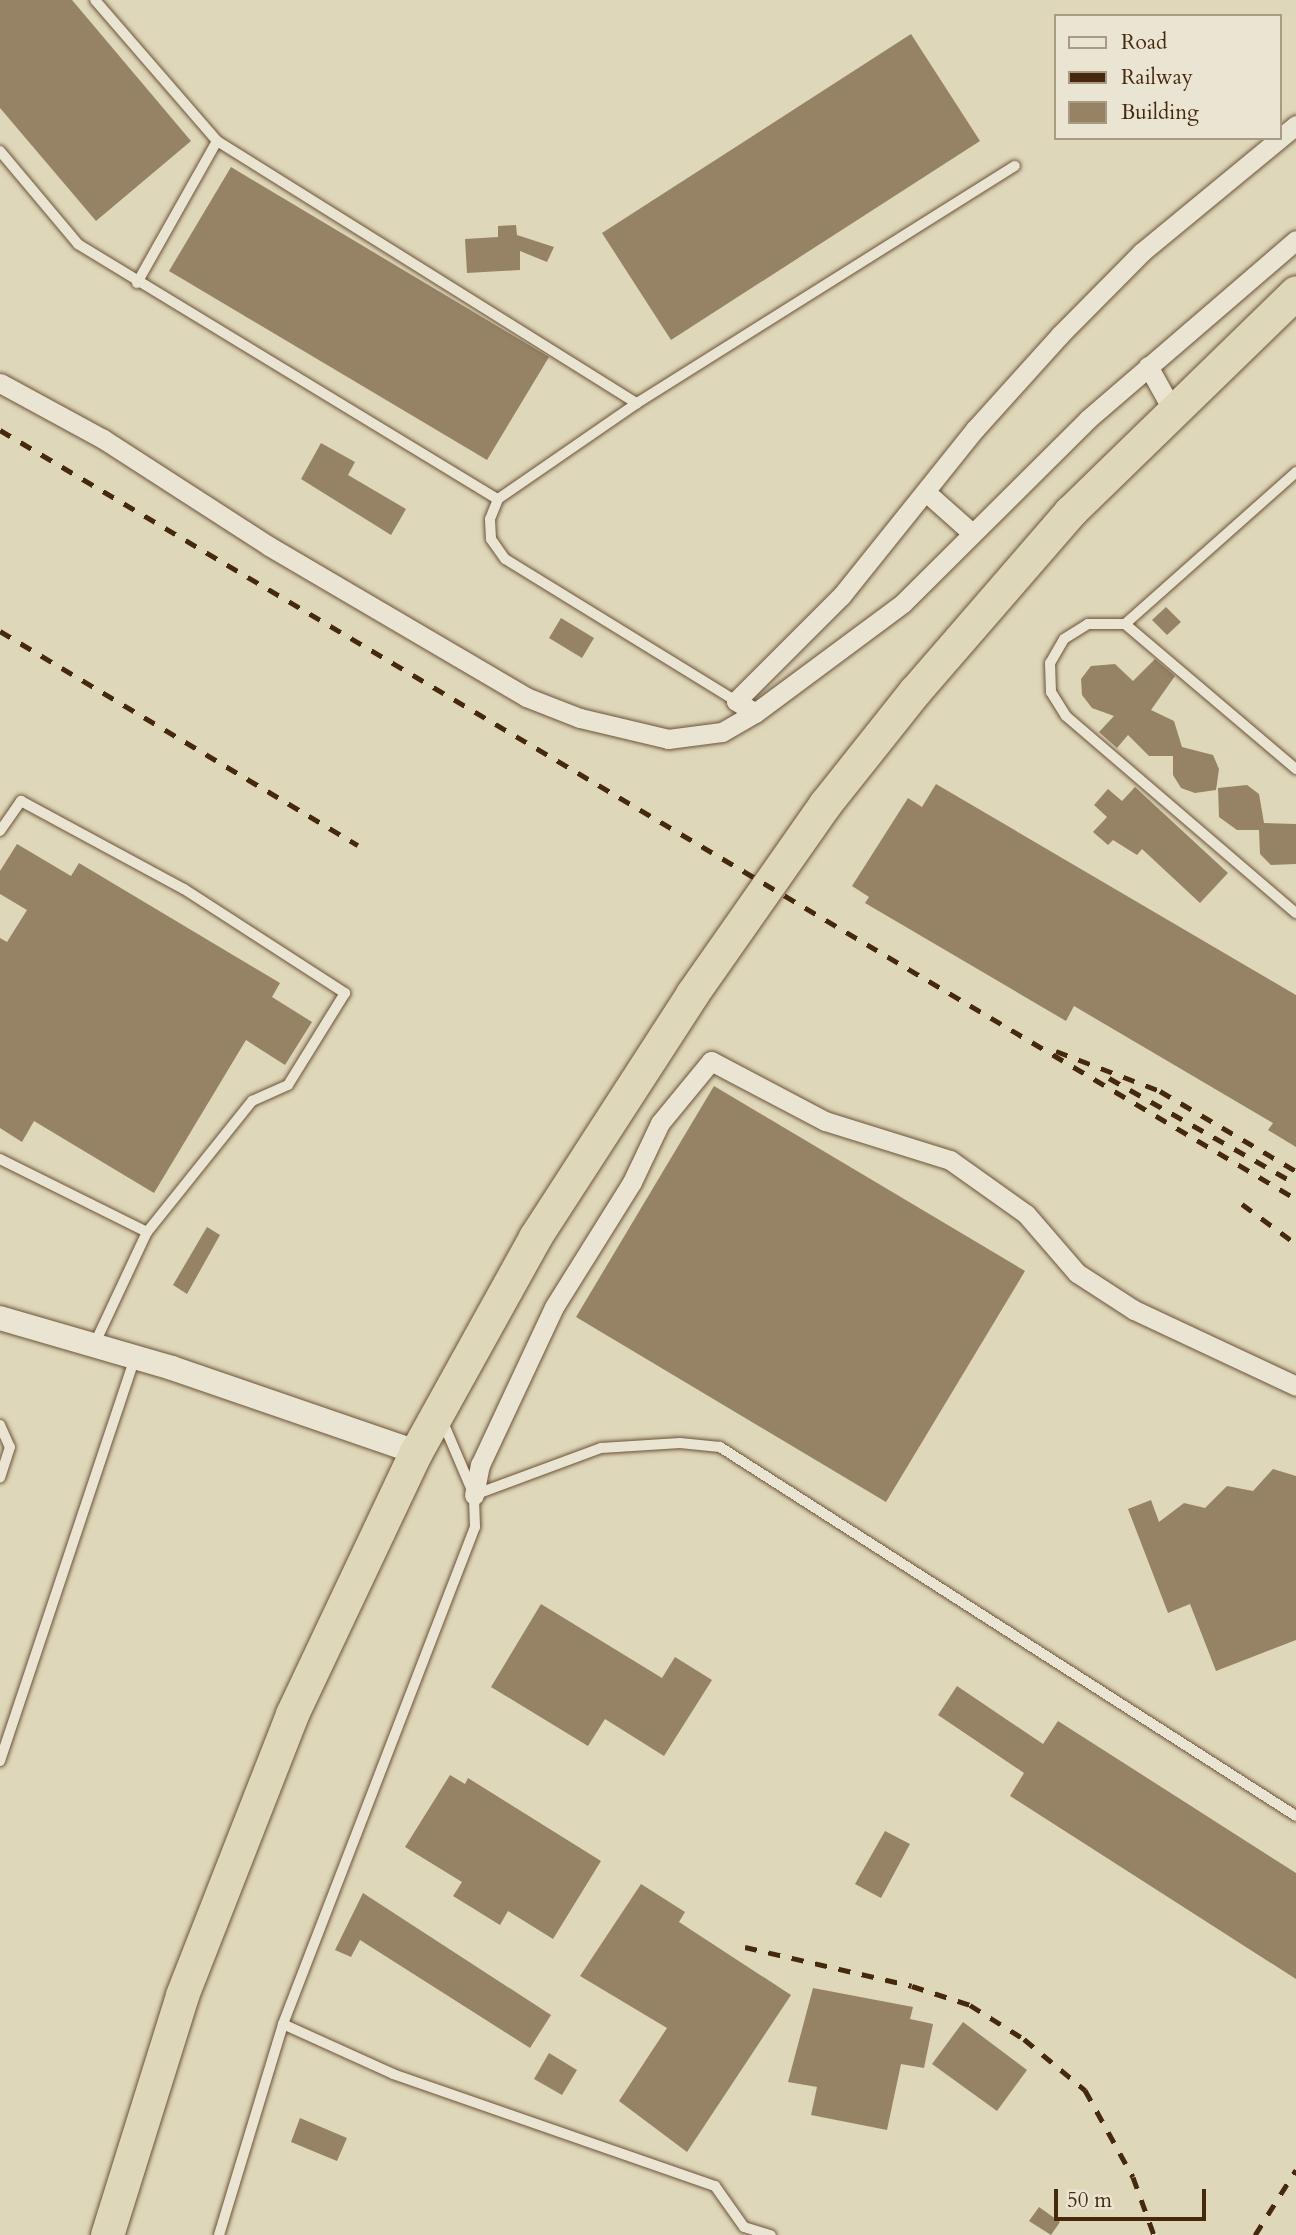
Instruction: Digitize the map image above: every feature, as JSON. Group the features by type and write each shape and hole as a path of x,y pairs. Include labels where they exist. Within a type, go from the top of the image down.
{"highway":[{"path":"107,2235 232,1855 352,1582 416,1452 535,1237 632,1082 825,804 983,608 1172,409 1296,292"}],"street":[{"path":"1282,137 1296,125"},
{"path":"755,713 736,701 842,595 927,493 975,429 1142,252 1278,140"},
{"path":"0,383 103,439 269,546 526,696 580,718 668,739 722,732 755,713 903,603 972,533 1148,366 1296,240"},
{"path":"1148,366 1172,409"},
{"path":"927,493 972,533"},
{"path":"474,1495 480,1465 554,1307 632,1182 660,1123 711,1061 825,1121 950,1160 1026,1214 1077,1273 1134,1310 1296,1386"},
{"path":"0,1318 135,1357 416,1452"}],"lane":[{"path":"95,0 217,141 637,403"},
{"path":"137,282 217,141"},
{"path":"0,151 78,244 498,499"},
{"path":"736,701 505,559 491,539 490,519 498,499 637,403 1015,166"},
{"path":"1125,624 1296,472"},
{"path":"1296,769 1125,624 1088,624 1064,639 1050,663 1051,692 1066,716 1296,913"},
{"path":"0,831 21,801 184,889 345,993 288,1085 252,1101 148,1232 94,1345"},
{"path":"0,1159 148,1232"},
{"path":"0,1762 135,1357"},
{"path":"219,2235 283,2024 475,1527 474,1495 438,1412"},
{"path":"0,1425 10,1447 0,1477"},
{"path":"474,1495 601,1448 680,1443 720,1447 1296,1816"},
{"path":"283,2024 393,2074 715,2186 744,2227 771,2235"}],"building":[{"path":"0,0 72,0 191,141 96,221 0,108"},
{"path":"911,34 980,141 671,340 602,233"},
{"path":"231,167 549,357 487,460 169,271"},
{"path":"516,225 517,235 554,247 547,262 520,251 520,270 467,273 465,239 498,237 498,226"},
{"path":"321,443 355,462 348,475 406,509 391,535 301,479"},
{"path":"1166,607 1181,622 1167,635 1152,620"},
{"path":"561,618 594,638 582,658 549,638"},
{"path":"1155,659 1175,676 1151,710 1174,721 1182,747 1213,755 1219,769 1216,790 1195,793 1181,788 1173,775 1173,756 1149,756 1128,735 1117,748 1099,732 1114,716 1092,708 1082,695 1081,679 1091,666 1115,664 1133,681"},
{"path":"936,784 1296,995 1296,1147 1268,1130 1273,1123 1074,1006 1066,1021 865,903 869,897 852,886 908,798 922,807"},
{"path":"1247,785 1259,794 1264,823 1296,824 1296,864 1271,865 1260,854 1259,830 1237,830 1219,817 1218,788"},
{"path":"1135,787 1228,873 1200,903 1142,849 1137,855 1113,840 1108,845 1093,832 1107,817 1094,805 1108,789 1122,801"},
{"path":"17,844 71,876 79,863 280,983 272,997 312,1022 285,1065 246,1040 154,1193 34,1121 22,1142 0,1128 0,938 7,942 27,910 0,894 0,871"},
{"path":"714,1086 1025,1271 886,1502 576,1317"},
{"path":"207,1227 220,1235 187,1294 173,1285"},
{"path":"1273,1469 1296,1476 1296,1640 1216,1671 1190,1604 1168,1613 1128,1509 1151,1500 1159,1522 1184,1503 1205,1508 1227,1486 1253,1491"},
{"path":"541,1604 662,1678 675,1657 712,1680 664,1756 605,1719 588,1746 491,1687"},
{"path":"957,1686 1043,1744 1058,1721 1296,1873 1296,1979 1010,1796 1024,1773 938,1715"},
{"path":"450,1775 465,1784 468,1778 601,1861 553,1939 508,1911 500,1925 453,1896 462,1882 405,1847"},
{"path":"885,1831 910,1844 881,1898 855,1884"},
{"path":"641,1884 685,1912 679,1922 791,1995 687,2152 619,2101 667,2028 580,1976"},
{"path":"363,1893 551,2015 530,2048 360,1940 351,1957 335,1950"},
{"path":"813,1988 913,2007 910,2019 933,2024 924,2068 901,2064 887,2130 811,2115 817,2087 788,2082"},
{"path":"963,2022 1027,2070 997,2111 932,2064"},
{"path":"549,2053 577,2070 562,2095 534,2079"},
{"path":"300,2118 347,2138 337,2161 291,2142"},
{"path":"1039,2207 1060,2222 1051,2235 1029,2221"}],"railway":[{"path":"0,430 1296,1199"},
{"path":"0,631 358,845"},
{"path":"1056,1051 1160,1091 1296,1171"},
{"path":"1109,1078 1296,1184"},
{"path":"1242,1204 1296,1244"},
{"path":"745,1947 912,1986 970,2005 1024,2039 1085,2090 1133,2177 1154,2235"},
{"path":"1255,2235 1296,2170"}]}
